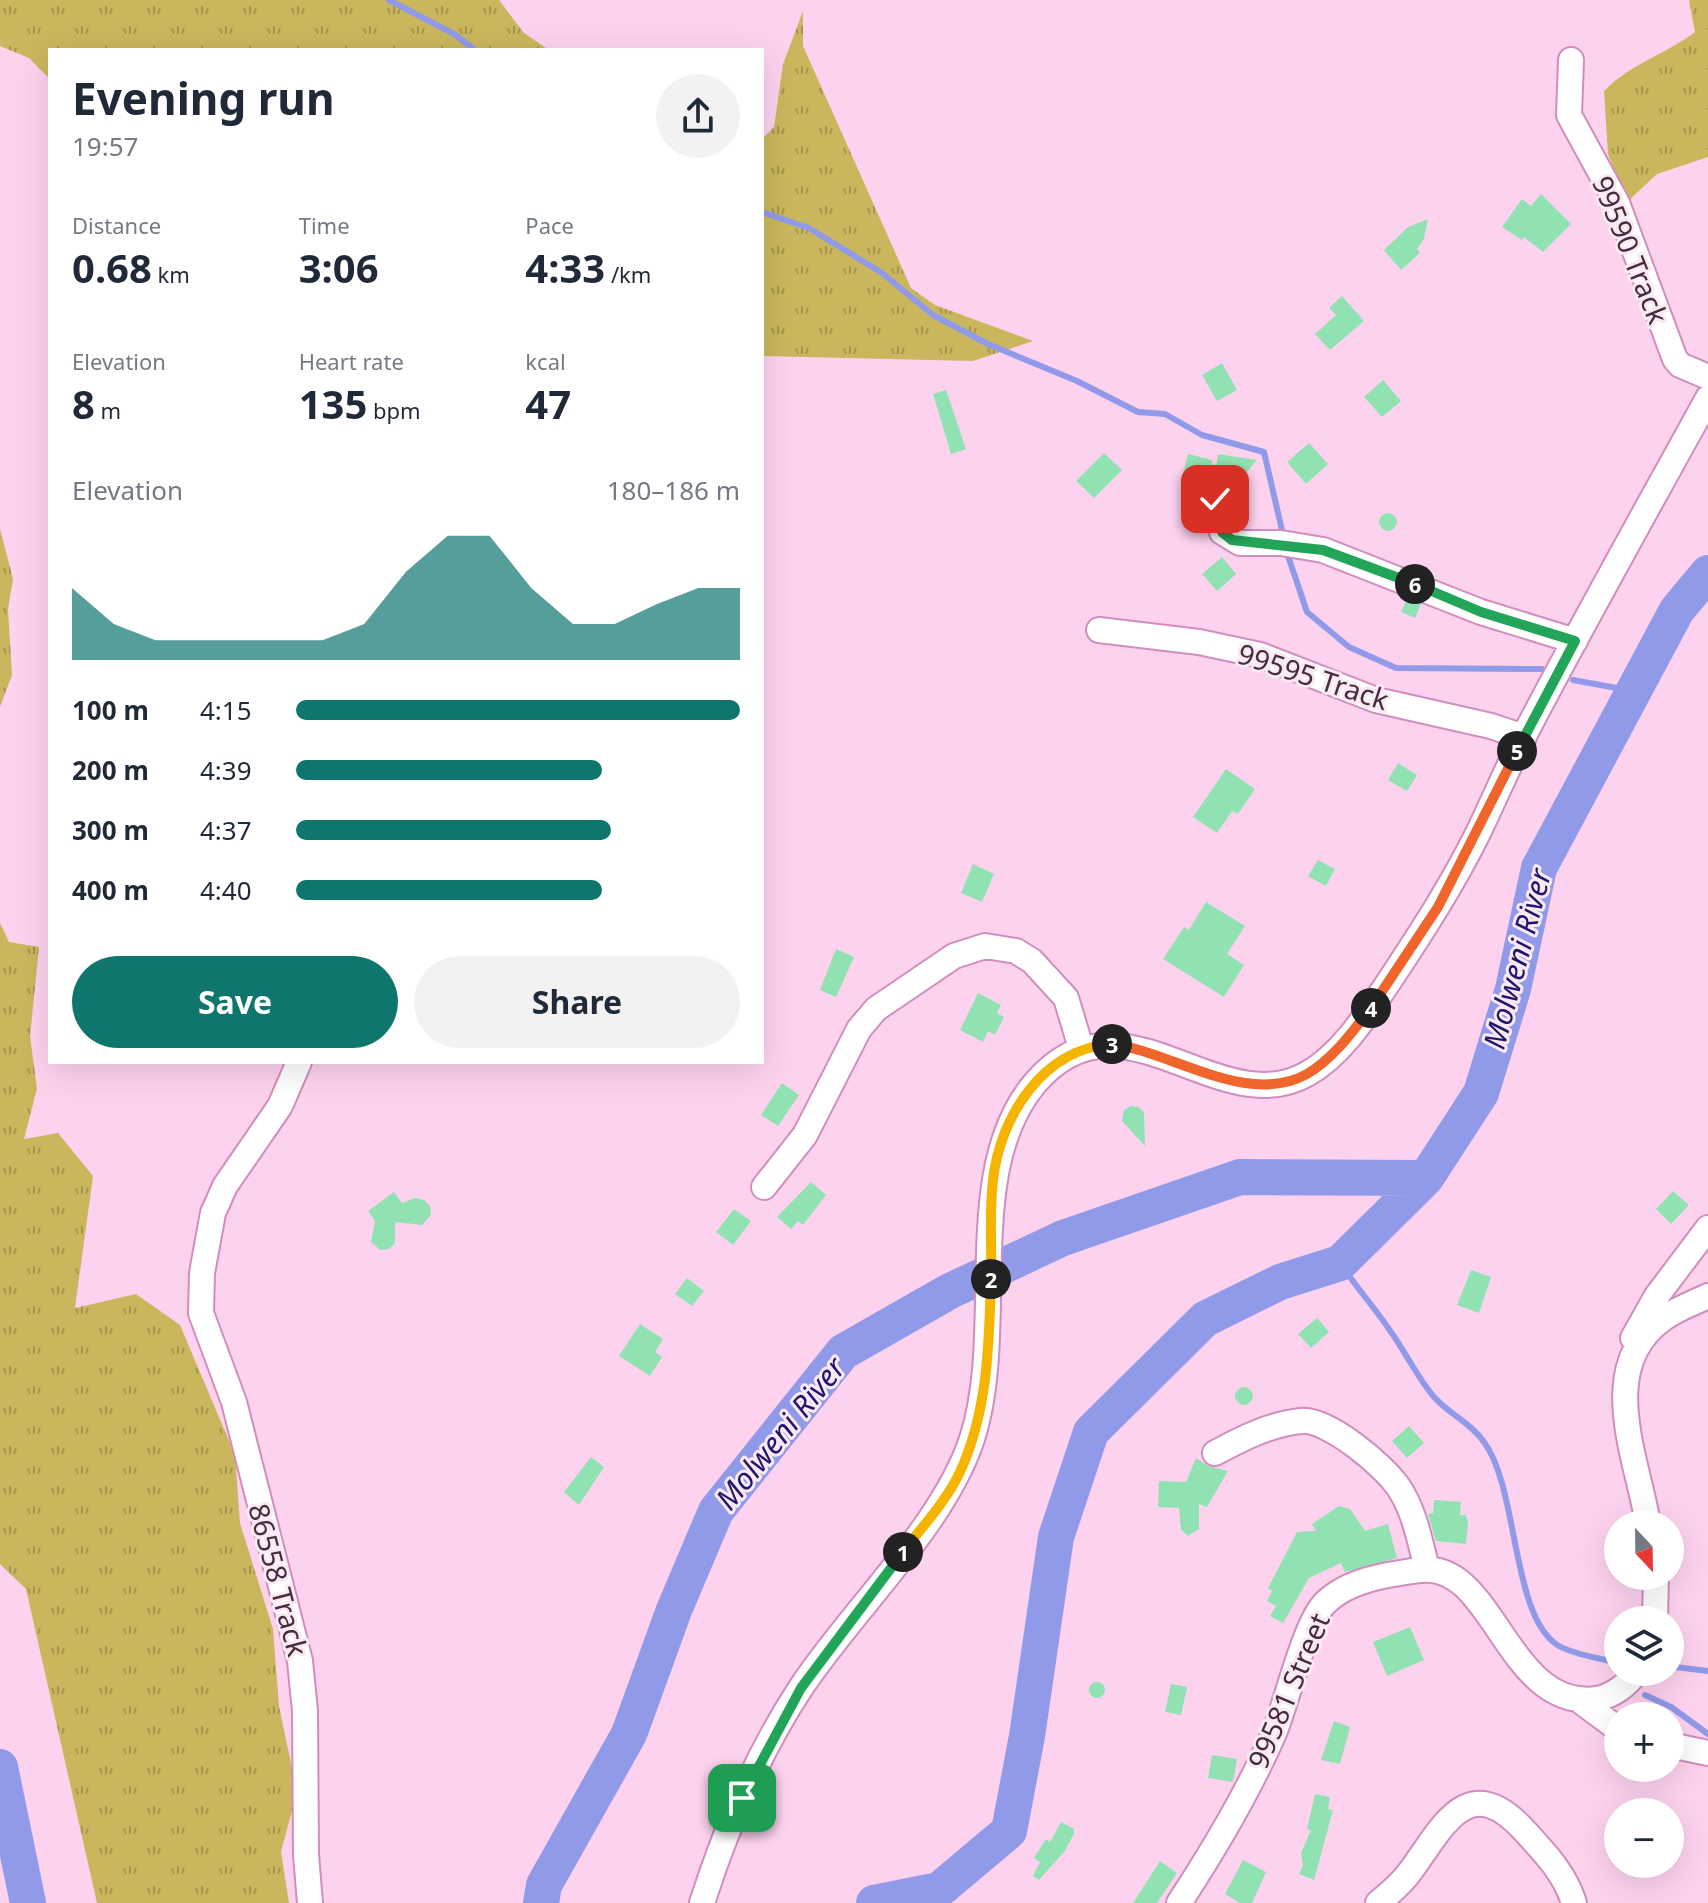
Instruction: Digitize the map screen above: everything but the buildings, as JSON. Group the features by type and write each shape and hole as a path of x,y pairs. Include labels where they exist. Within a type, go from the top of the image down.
{"street":[{"name":"99590 Track","path":"1571,60 1568,105 1573,127 1617,203 1675,359 1680,365 1708,377"},
{"path":"702,1903 742,1798 801,1688 959,1474 986,1388 996,1160 1017,1107 1046,1071 1081,1048 1110,1044 1138,1047 1236,1081 1284,1083 1309,1073 1342,1044 1371,1008 1438,907 1524,737 1708,398"},
{"path":"1215,499 1222,532 1240,543 1281,543 1323,550 1481,612 1575,641"},
{"name":"99595 Track","path":"1099,630 1199,642 1260,655 1376,700 1524,737"},
{"path":"764,1187 805,1135 859,1029 876,1009 954,956 985,946 1016,951 1047,973 1073,1012 1081,1048"},
{"name":"86558 Track","path":"298,1064 280,1106 225,1186 213,1213 202,1273 201,1313 234,1402 300,1661 305,1711 306,1855 310,1903"},
{"path":"1644,1510 1630,1454 1628,1364 1641,1320 1708,1228"},
{"path":"1628,1364 1663,1318 1708,1296"},
{"path":"1215,1453 1264,1430 1302,1420 1323,1424 1399,1488 1417,1528 1427,1569 1467,1587 1496,1631 1545,1687 1579,1700 1604,1719"},
{"name":"99581 Street","path":"1179,1903 1241,1804 1274,1732 1320,1609 1332,1597 1369,1579 1427,1569"},
{"path":"1579,1700 1616,1691 1621,1686"},
{"path":"1684,1748 1708,1753"},
{"path":"1378,1903 1401,1882 1451,1815 1476,1803 1510,1815 1553,1861 1574,1903"}],"green space":[{"path":"0,0 499,0 524,33 546,48 48,48 48,77 29,58 0,46"},
{"path":"1689,0 1708,0 1708,157 1657,174 1627,202 1608,154 1604,91 1625,73 1695,32"},
{"path":"803,11 803,46 911,288 935,305 1033,341 973,361 764,356 764,137 774,127 783,64"},
{"path":"0,529 13,579 8,609 12,675 0,707"},
{"path":"0,923 9,942 39,947 30,1036 37,1089 24,1139 58,1133 93,1176 75,1308 136,1294 180,1325 235,1455 240,1523 273,1629 279,1706 297,1792 281,1852 289,1903 97,1903 26,1589 0,1564"}],"waterway":[{"path":"389,0 454,34 472,48"},
{"path":"764,213 809,228 882,273 933,315 988,344 1077,381 1138,412 1165,414 1202,435 1264,452 1284,539"},
{"path":"1286,550 1307,612 1349,647 1396,668 1542,669"},
{"name":"Molweni River","path":"541,1903 544,1885 629,1734 674,1610 716,1511 843,1352 950,1291 1063,1238 1240,1177 1426,1178 1481,1093 1513,989 1539,868 1677,610 1708,573"},
{"path":"1573,680 1633,691"},
{"name":"Molweni River","path":"874,1903 939,1890 1009,1831 1027,1736 1056,1537 1091,1432 1205,1319 1280,1282 1340,1263 1426,1178"},
{"path":"1340,1263 1434,1397 1484,1442 1504,1490 1523,1582 1543,1631 1565,1649 1604,1660"},
{"path":"1684,1668 1708,1671"},
{"path":"1645,1695 1671,1707 1708,1734"},
{"path":"0,1767 28,1903"}],"route":[{"path":"742,1798 801,1688 959,1474 986,1388 993,1181 996,1160 1017,1107 1054,1064 1081,1048 1094,1046 1138,1047 1236,1081 1258,1083 1284,1083 1309,1073 1321,1064 1371,1008 1438,907 1575,641 1481,612 1366,564 1323,550 1281,543 1240,543 1222,532 1215,499"}]}
